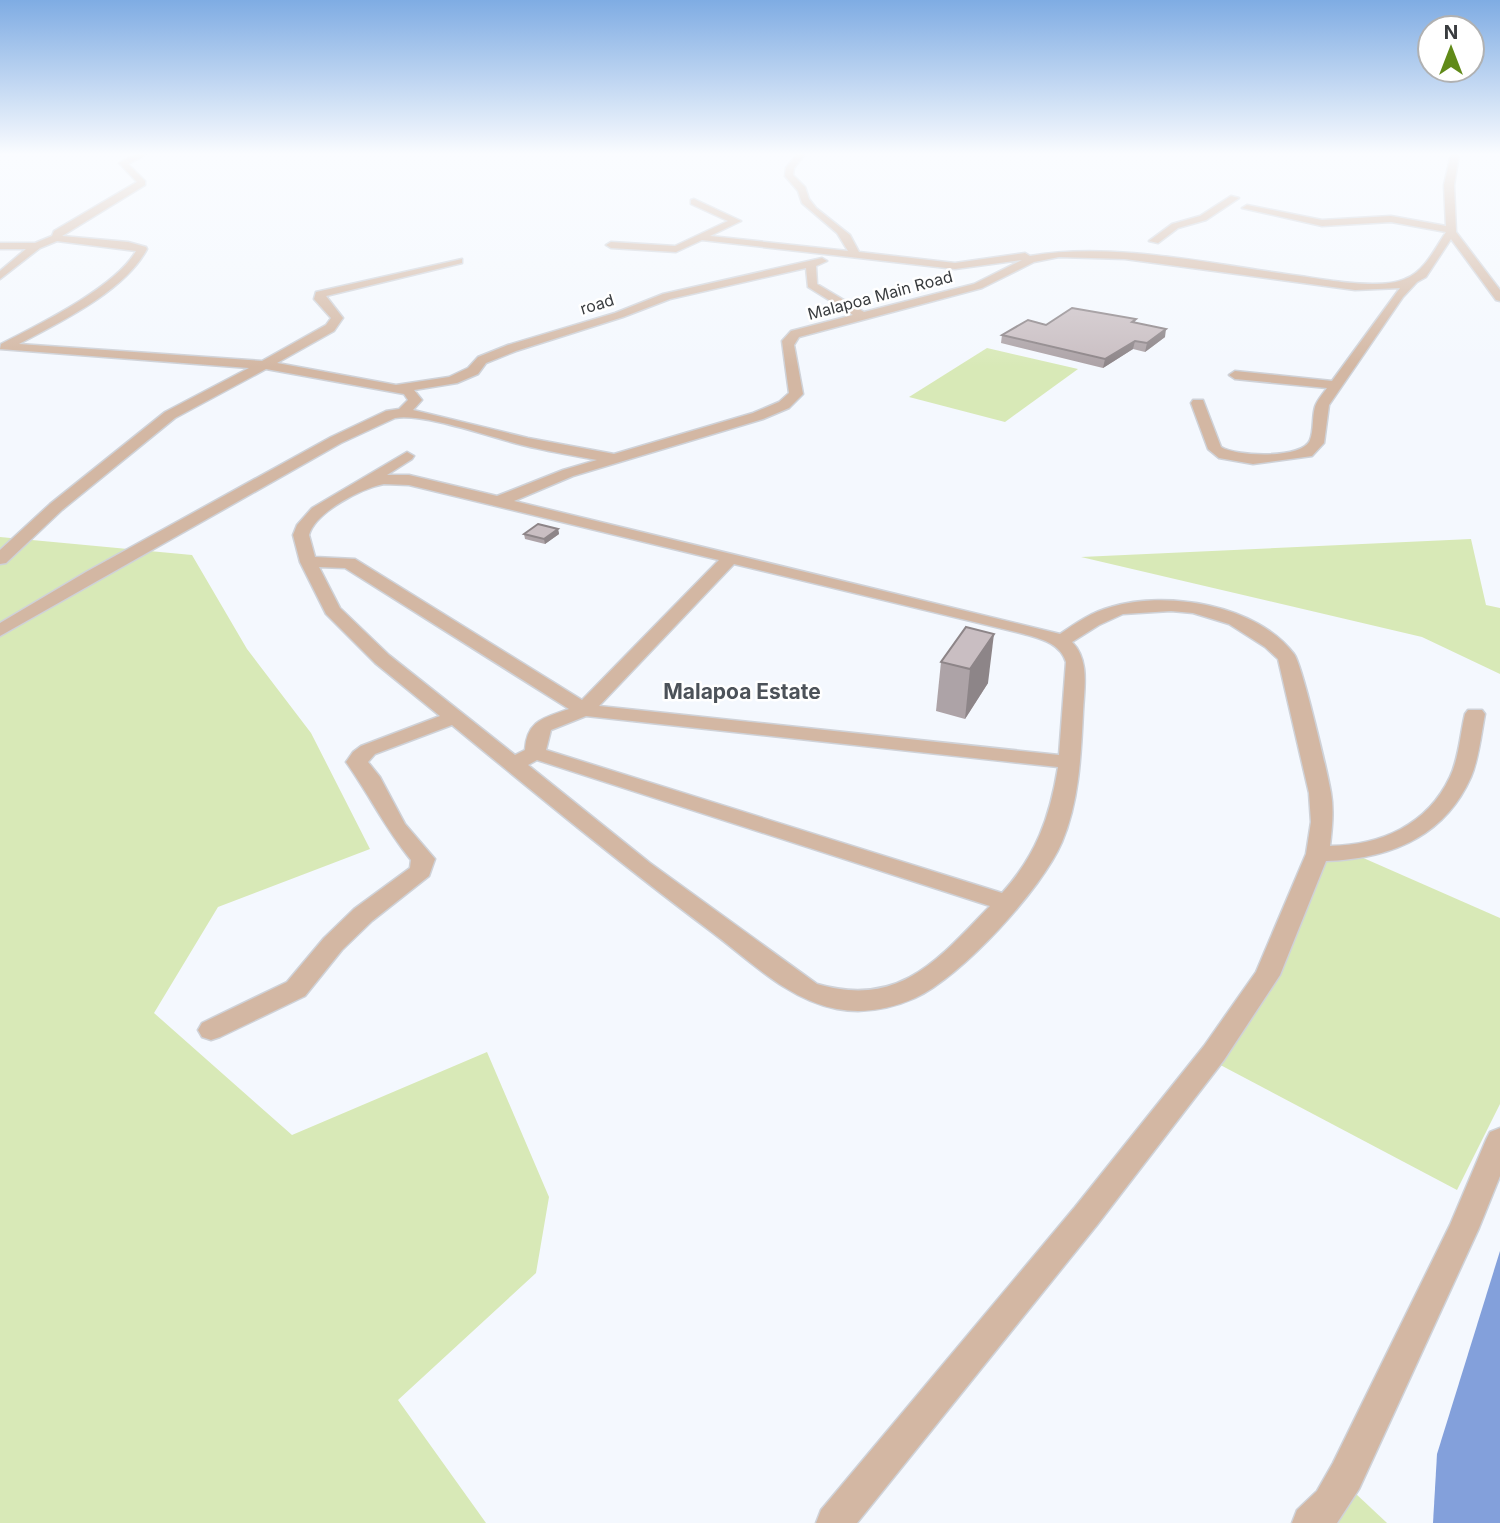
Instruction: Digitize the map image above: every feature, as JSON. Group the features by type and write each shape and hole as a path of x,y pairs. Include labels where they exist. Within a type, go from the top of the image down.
{"street":[{"path":"56,238 58,233 71,225"},
{"path":"725,225 701,235 704,238 955,266 1011,257 1042,257"},
{"path":"835,225 848,238 854,254"},
{"path":"1154,241 1178,225"},
{"path":"1421,225 1451,231"},
{"path":"1451,225 1451,231 1500,298"},
{"path":"1198,403 1218,452 1241,459 1297,459 1315,448 1319,437 1322,405 1396,301 1426,269 1451,231"},
{"path":"0,276 36,246 56,238 128,245 142,249 134,262 71,312 3,348"},
{"path":"611,245 676,250 698,239"},
{"path":"0,246 36,246"},
{"name":"road","path":"3,348 267,365 400,388 452,380 472,372 482,360 512,348 619,315 667,296 854,254"},
{"name":"Malapoa Main Road","path":"499,502 613,459 758,416 784,405 796,394 789,362 788,341 802,331 978,286 1027,261 1042,257 1078,254 1125,256 1367,288 1412,282"},
{"path":"0,559 56,507 170,415 267,365 334,323 337,318 320,299 320,294 457,261"},
{"path":"811,264 812,285 862,316"},
{"path":"1367,288 1389,293 1396,301"},
{"path":"1235,375 1336,385"},
{"path":"400,388 414,394 415,400 403,412"},
{"path":"0,631 92,576 376,419 403,412 613,459"},
{"path":"364,482 409,480 1030,630 1061,641 1074,653 1075,662 1068,762 1059,817 1040,863 1006,904 943,968 926,981 898,995 857,1002 825,997 808,991 642,868 352,632 332,610 308,562 301,535 308,520 364,482 407,456"},
{"path":"535,753 536,740 543,726 584,710 729,559"},
{"path":"308,562 349,563 584,710 1068,762"},
{"path":"834,1523 1077,1226 1243,1014 1282,944 1317,854 1322,822 1320,793 1287,657 1273,642 1231,618 1190,608 1153,606 1129,607 1096,618 1061,641"},
{"path":"1317,854 1348,854 1381,849 1431,820 1446,804 1461,775 1475,714"},
{"path":"211,1030 296,989 333,944 363,915 421,871 423,859 396,827 369,777 357,762 368,750 456,717"},
{"path":"515,764 535,753 1006,904"},
{"path":"1310,1523 1330,1504 1346,1476 1464,1227 1500,1140"}],"green space":[{"path":"987,348 1078,369 1005,422 909,397"},
{"path":"0,537 192,555 247,649 311,733 370,849 218,907 154,1013 292,1135 487,1052 549,1197 536,1273 398,1400 486,1523 0,1523"},
{"path":"1471,539 1486,605 1500,608 1500,674 1422,637 1081,557"},
{"path":"1352,853 1500,918 1500,1104 1457,1190 1209,1059 1320,855"},
{"path":"1355,1493 1387,1523 1316,1523"}],"water":[{"path":"1500,1251 1500,1523 1433,1523 1437,1454"}],"building":[{"path":"1072,308 1136,319 1132,322 1166,329 1147,343 1135,341 1105,359 1002,335 1028,320 1046,325"},
{"path":"538,524 558,529 544,539 524,534"},
{"path":"966,627 994,634 970,669 941,662"}],"district":[{"name":"Malapoa Estate","path":"742,691"}]}
